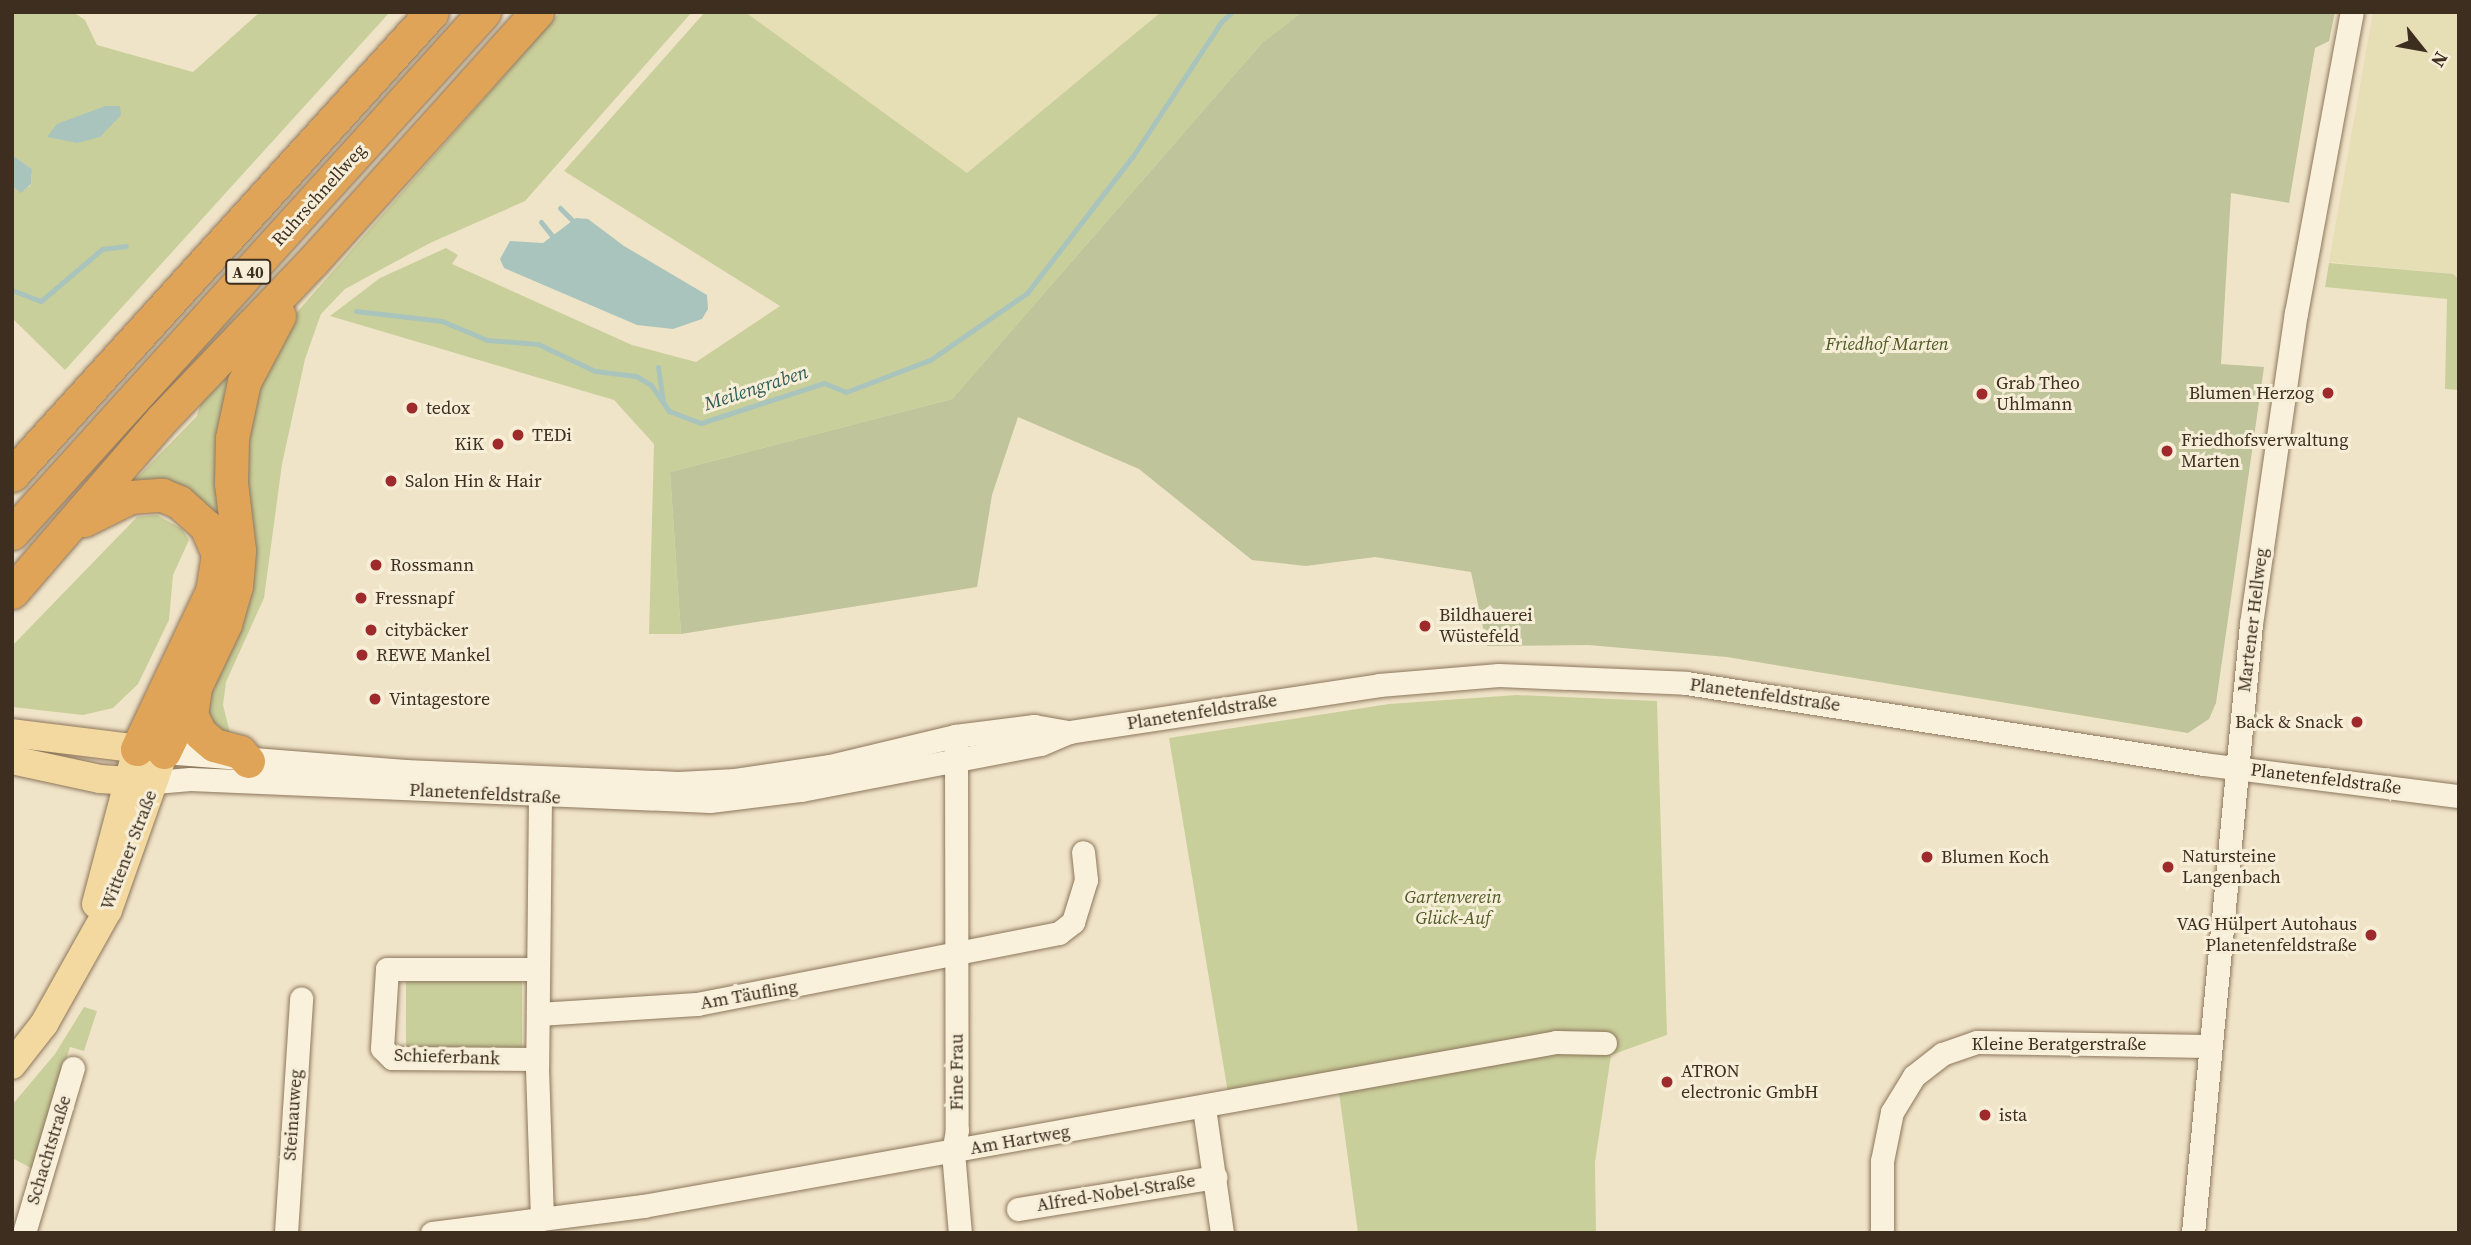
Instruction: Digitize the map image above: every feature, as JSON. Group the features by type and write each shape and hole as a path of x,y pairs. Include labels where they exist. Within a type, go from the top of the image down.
{"highway":[{"name":"A 40","path":"12,475 432,12"},
{"name":"Ruhrschnellweg","path":"12,533 484,12"},
{"path":"12,592 162,419 313,261 537,12"},
{"path":"146,766 197,679 225,624 236,586 239,550 230,458 236,407 262,342 313,261"},
{"path":"59,538 116,503 162,495 194,514 214,544 217,574 212,591 146,766"},
{"path":"197,679 191,715 200,733 214,746 240,751 248,761"}],"main road":[{"name":"Planetenfeldstraße","path":"12,733 146,766"},
{"name":"Planetenfeldstraße","path":"12,761 57,770 146,766"},
{"name":"Wittener Straße","path":"87,944 110,840 146,766"},
{"name":"Wittener Straße","path":"12,1065 50,1013 108,910 146,766"},
{"path":"57,770 100,803 110,840"}],"street":[{"name":"Martener Hellweg","path":"2193,1233 2235,768 2280,422 2352,12"},
{"name":"Planetenfeldstraße","path":"146,766 190,779 675,802 744,798 1041,744 1069,732 1379,685 1499,675 1581,676 1767,694 2235,768 2459,796"},
{"name":"Planetenfeldstraße","path":"146,766 248,761 678,783 736,780 830,765 955,736 1034,726 1069,732"},
{"path":"955,736 957,760"},
{"name":"Fine Frau","path":"957,760 953,1152 960,1233"},
{"path":"540,797 537,1059 542,1219"},
{"path":"957,952 1067,929 1086,880 1083,852"},
{"name":"Am Täufling","path":"538,1014 697,1004 957,952"},
{"name":"Schieferbank","path":"537,1059 392,1058 382,1048 387,969 538,969"},
{"name":"Steinauweg","path":"286,1233 302,998"},
{"name":"Kleine Beratgerstraße","path":"1882,1233 1882,1161 1892,1112 1914,1076 1942,1054 1988,1041 2210,1046"},
{"name":"Am Hartweg","path":"432,1233 643,1206 1204,1108 1556,1042 1605,1043"},
{"name":"Schachtstraße","path":"24,1233 73,1068"},
{"name":"Alfred-Nobel-Straße","path":"1204,1108 1222,1233"},
{"name":"Alfred-Nobel-Straße","path":"1018,1209 1215,1177"}],"shaded area":[{"path":"745,12 1161,12 967,173"},
{"path":"2373,12 2459,12 2459,278 2453,274 2329,262"}],"green space":[{"path":"12,12 73,12 85,20 97,45 193,72 260,12 390,12 65,370 12,318 12,186 21,192 31,185 32,169 12,155"},
{"path":"560,12 692,12 525,201 430,243 345,289 321,314 305,359 282,464 264,598 226,682 223,705 231,737 217,732 199,697 246,412 284,327"},
{"path":"705,12 745,12 967,173 1161,12 1302,12 1262,43 952,399 670,472 681,634 649,634 654,444 614,400 330,316 380,278 446,248 458,255 452,264 632,345 696,362 780,306 564,171"},
{"name":"Friedhof Marten","path":"1302,12 2335,12 2329,41 2315,48 2289,203 2231,193 2221,364 2264,367 2216,703 2209,719 2188,733 1727,657 1588,645 1487,646 1471,572 1375,557 1306,566 1252,560 1139,469 1018,417 992,495 977,587 681,634 670,472 952,399 1262,43"},
{"path":"2329,263 2453,274 2459,279 2459,390 2445,389 2447,299 2325,287"},
{"path":"247,355 221,537 124,491 197,416 200,405"},
{"path":"157,515 182,529 189,540 173,575 169,620 138,684 113,708 83,715 12,707 12,646 137,517"},
{"name":"Gartenverein Glück-Auf","path":"1517,695 1657,701 1667,1035 1611,1055 1595,1162 1596,1233 1358,1233 1338,1085 1229,1099 1169,738 1389,704"},
{"path":"406,976 522,976 522,1052 406,1052"},
{"path":"84,1007 97,1011 84,1051 70,1047 33,1169 12,1158 12,1105 55,1054"}],"water":[{"path":"105,106 120,106 121,115 100,137 77,143 47,137 57,124"},
{"path":"12,155 32,169 31,184 21,193 12,186"},
{"path":"576,218 588,219 624,246 707,295 708,309 702,319 673,329 637,325 504,268 500,259 510,241 543,243"}],"waterway":[{"name":"Meilengraben","path":"356,311 442,321 487,340 538,344 595,371 636,376 651,385 669,411 701,423 824,383 846,392 930,360 1027,293 1133,156 1221,22 1232,12"},
{"path":"560,208 576,224"},
{"path":"541,222 555,239"},
{"path":"12,290 41,301 102,249 126,246"},
{"path":"658,367 663,401"}],"place":[{"name":"Blumen Herzog","path":"2328,393"},
{"name":"Grab Theo Uhlmann","path":"1982,394"},
{"name":"tedox","path":"412,408"},
{"name":"TEDi","path":"518,435"},
{"name":"KiK","path":"498,444"},
{"name":"Friedhofsverwaltung Marten","path":"2167,451"},
{"name":"Salon Hin & Hair","path":"391,481"},
{"name":"Rossmann","path":"376,565"},
{"name":"Fressnapf","path":"361,598"},
{"name":"Bildhauerei Wüstefeld","path":"1425,626"},
{"name":"citybäcker","path":"371,630"},
{"name":"REWE Mankel","path":"362,655"},
{"name":"Vintagestore","path":"375,699"},
{"name":"Back & Snack","path":"2357,722"},
{"name":"Blumen Koch","path":"1927,857"},
{"name":"Natursteine Langenbach","path":"2168,867"},
{"name":"VAG Hülpert Autohaus Planetenfeldstraße","path":"2371,935"},
{"name":"ATRON electronic GmbH","path":"1667,1082"},
{"name":"ista","path":"1985,1115"}]}
